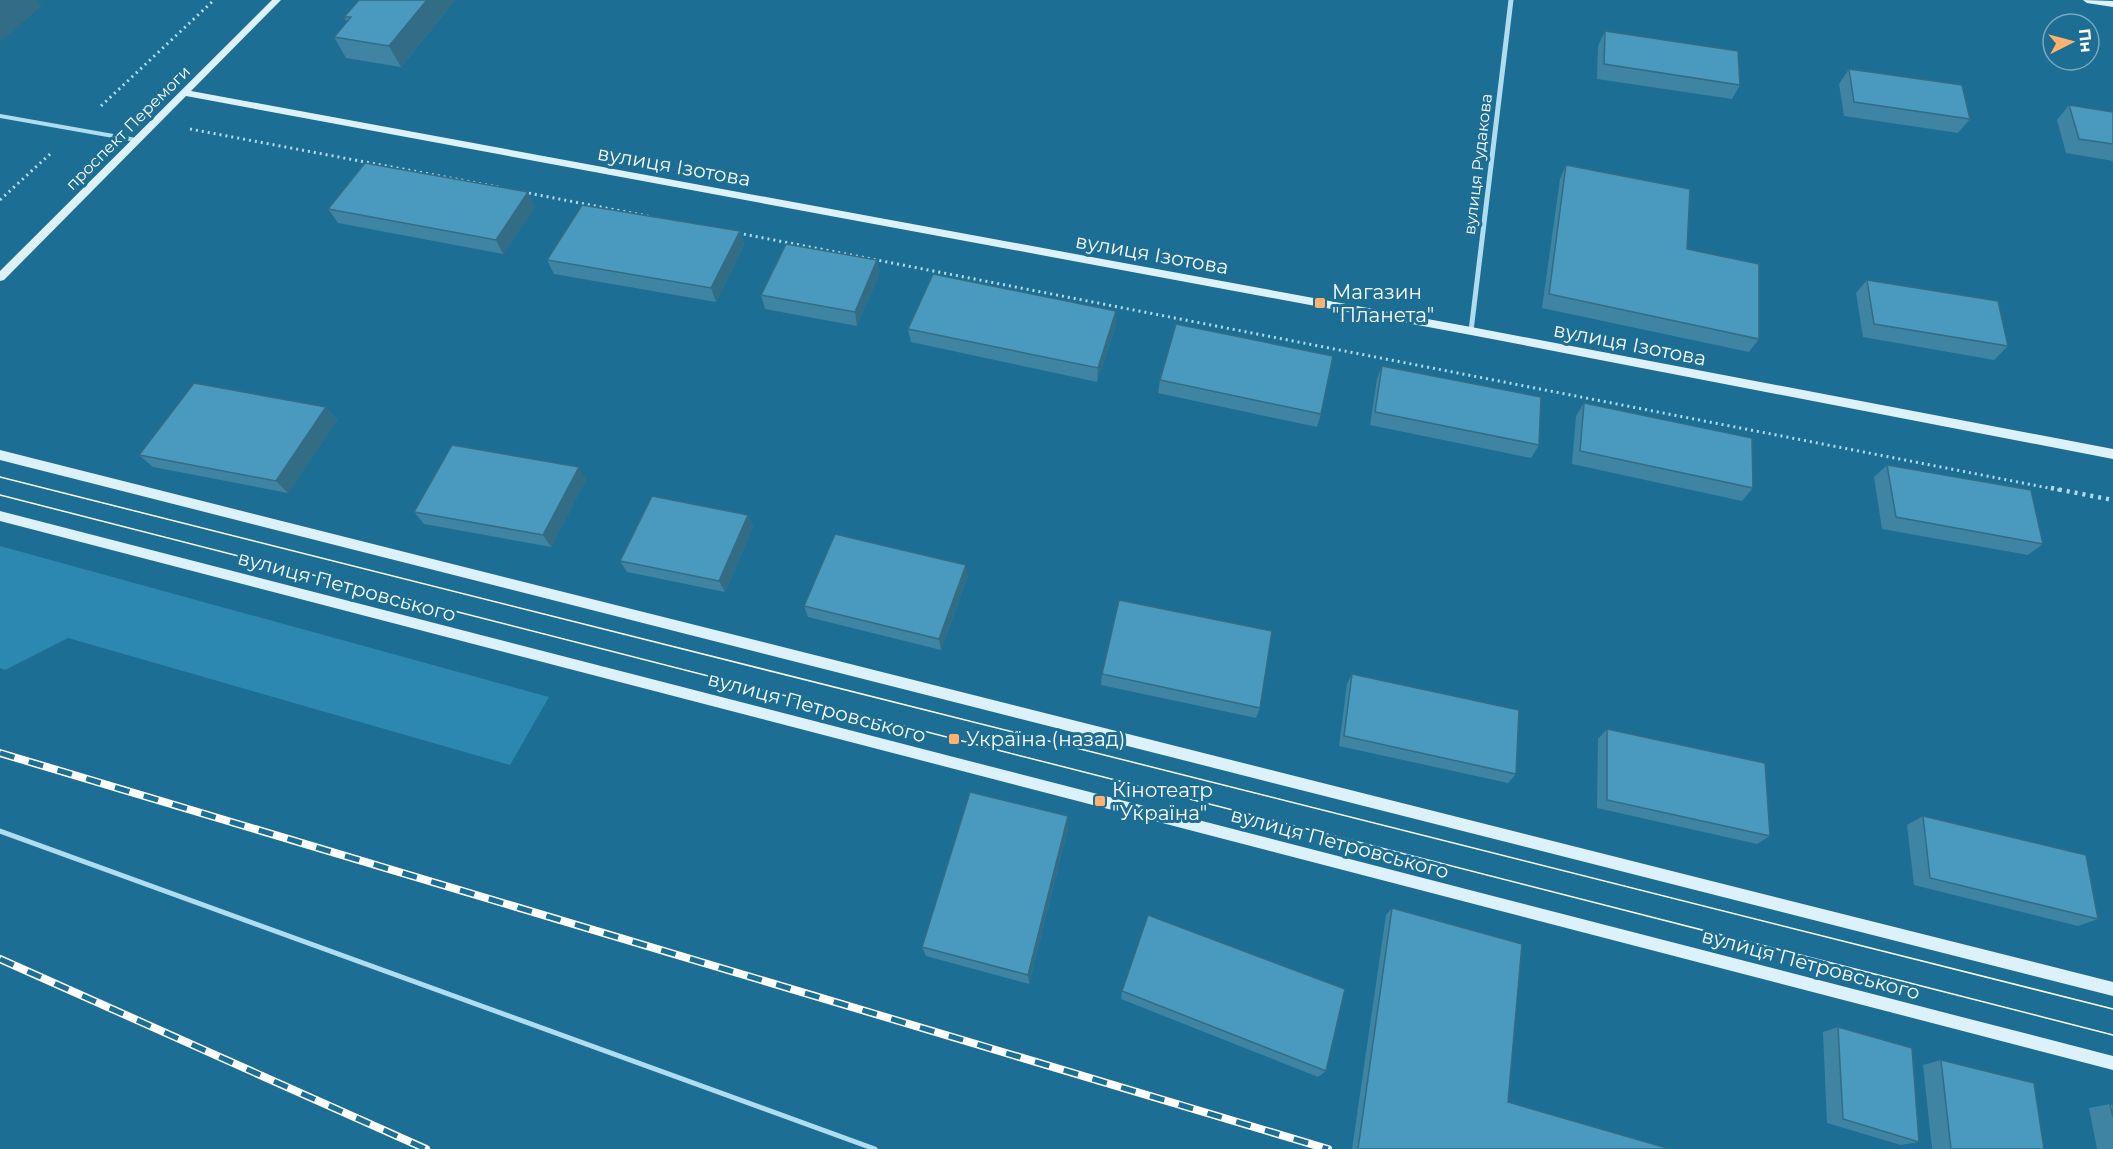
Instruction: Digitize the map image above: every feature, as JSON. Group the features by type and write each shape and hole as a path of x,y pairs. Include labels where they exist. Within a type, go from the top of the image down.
{"main road":[{"name":"проспект Перемоги","path":"0,277 277,0"},
{"path":"2087,0 2113,4"},
{"name":"вулиця Ізотова","path":"184,93 1471,332 2113,454"},
{"name":"вулиця Петровського","path":"0,455 2113,988"},
{"name":"вулиця Петровського","path":"0,516 2113,1063"}],"street":[{"name":"вулиця Рудакова","path":"1471,332 1511,0"}],"lane":[{"path":"0,116 137,140"},
{"path":"0,831 876,1149"}],"path":[{"path":"0,200 214,0"},
{"path":"155,123 504,188"},
{"path":"515,190 656,217"},
{"path":"738,233 2113,500"}],"shaded area":[{"path":"0,546 549,697 510,765 68,638 5,670 0,668"}],"building":[{"path":"359,0 427,0 389,46 334,37 351,17 344,17"},
{"path":"1605,31 1738,51 1740,85 1604,64"},
{"path":"1849,69 1962,85 1970,119 1854,102"},
{"path":"2069,105 2113,112 2113,144 2079,139"},
{"path":"365,163 528,192 496,240 328,209"},
{"path":"1566,165 1690,189 1687,249 1759,264 1759,339 1549,294"},
{"path":"582,205 740,231 711,288 547,260"},
{"path":"786,244 877,260 855,312 761,295"},
{"path":"933,274 1116,311 1098,368 908,329"},
{"path":"1867,280 1998,301 2008,346 1874,324"},
{"path":"1176,324 1333,356 1321,414 1160,380"},
{"path":"1382,366 1541,397 1539,445 1375,412"},
{"path":"194,383 326,407 276,481 139,455"},
{"path":"1584,403 1752,438 1753,488 1580,451"},
{"path":"452,445 579,467 543,535 414,512"},
{"path":"1887,465 2031,490 2043,544 1896,517"},
{"path":"652,496 748,515 719,581 620,561"},
{"path":"835,534 966,565 939,639 804,606"},
{"path":"1119,600 1272,631 1260,708 1102,674"},
{"path":"1352,674 1519,710 1516,774 1344,736"},
{"path":"1607,729 1765,763 1770,836 1607,800"},
{"path":"970,792 1068,816 1028,975 922,947"},
{"path":"1923,816 2086,855 2098,919 1930,878"},
{"path":"1392,908 1522,944 1508,1102 1670,1149 1358,1149"},
{"path":"1148,915 1345,989 1326,1071 1122,991"},
{"path":"1838,1027 1912,1048 1919,1142 1843,1119"},
{"path":"1941,1060 2034,1083 2044,1149 1951,1149"}],"tram line":[{"path":"0,477 2113,1009"},
{"path":"0,495 2113,1035"}],"railway":[{"path":"0,753 1328,1149"},
{"path":"0,959 426,1149"}],"place":[{"name":"Магазин \"Планета\"","path":"1320,303"},
{"name":"Україна (назад)","path":"954,739"},
{"name":"Кінотеатр \"Україна\"","path":"1100,801"}]}
